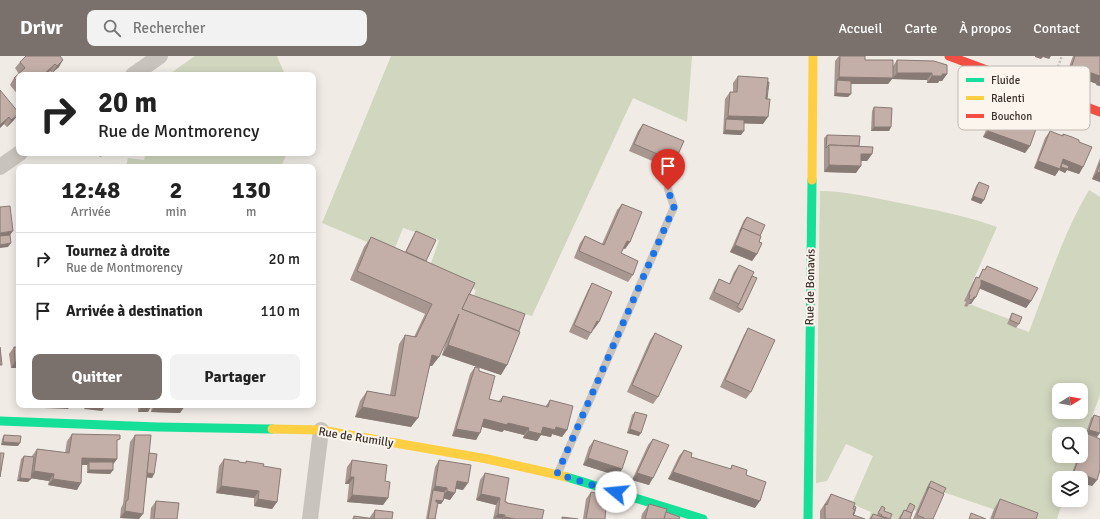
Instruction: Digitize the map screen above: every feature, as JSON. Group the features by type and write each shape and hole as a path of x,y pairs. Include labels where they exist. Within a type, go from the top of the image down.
{"street":[{"path":"137,72 160,56"},
{"name":"Rue de Bonavis","path":"808,519 813,56"},
{"path":"949,56 976,66"},
{"path":"1090,108 1100,112"},
{"path":"0,167 16,156"},
{"name":"Rue de Rumilly","path":"0,421 158,427 321,430 486,459 557,474 703,519"},
{"path":"310,519 321,430"}],"lane":[{"path":"557,474 568,452 674,207 668,190"}],"green space":[{"path":"195,56 277,56 284,72 172,72"},
{"path":"391,56 692,56 687,122 633,98 532,316 473,298 476,290 429,269 439,240 403,228 393,253 322,223"},
{"path":"145,156 286,156 282,164 127,164 128,158 144,160"},
{"path":"1089,190 1100,197 1100,395 1088,428 1052,427 1052,463 1075,463 1073,471 1052,471 1052,507 1061,507 1057,519 1022,519 943,492 928,485 917,511 907,507 902,518 869,519 871,512 852,504 873,456 846,444 827,481 816,483 820,191 858,195 921,207 997,227 964,301 966,302 964,306 967,307 969,304 1009,319 1007,324 1029,332 1071,224"}],"building":[{"path":"26,56 60,56 63,60 57,66 55,64 46,72 21,72 25,68 20,62"},
{"path":"840,56 865,56 865,60 893,60 893,78 839,77"},
{"path":"1075,56 1100,56 1100,76 1090,72 1090,66 1072,66"},
{"path":"897,60 934,61 947,65 947,74 942,74 942,76 932,76 932,73 897,73"},
{"path":"738,76 768,78 766,99 770,99 768,117 728,116 730,92 737,92"},
{"path":"837,80 851,81 851,94 836,93"},
{"path":"768,82 769,82 766,99"},
{"path":"0,90 16,109 16,116 11,120 9,117 0,125"},
{"path":"874,107 892,108 891,127 874,127"},
{"path":"726,119 744,120 744,131 725,130"},
{"path":"643,124 684,141 675,161 634,144"},
{"path":"988,130 1036,130 1030,146"},
{"path":"1050,131 1063,136 1063,134 1072,137 1079,140 1079,142 1092,147 1083,167 1063,159 1060,169 1038,161"},
{"path":"827,135 860,136 859,146 829,145 826,148"},
{"path":"829,145 873,147 872,154 861,154 861,166 829,165"},
{"path":"1062,163 1069,166 1068,169 1061,167"},
{"path":"1100,163 1100,173 1097,172"},
{"path":"979,182 989,186 984,200 973,196"},
{"path":"622,204 642,212 630,242 627,241 621,253 638,261 633,275 579,251 585,236 604,245"},
{"path":"10,206 13,231 0,233 0,207"},
{"path":"747,217 765,225 760,236 742,228 740,231"},
{"path":"742,228 761,236 759,242 762,243 757,254 735,245"},
{"path":"416,231 436,240 426,261 406,252"},
{"path":"10,235 11,243 0,245 0,236"},
{"path":"371,237 475,283 462,309 520,332 507,365 448,345 459,314 439,357 432,355 418,418 362,407 367,391 395,396 405,335 416,337 432,304 357,271"},
{"path":"739,265 754,272 739,304 714,292 719,279 730,284"},
{"path":"987,266 1038,288 1031,301 981,280 981,285 976,297 972,300 969,299 969,294 976,277 979,278 983,269 985,270"},
{"path":"752,276 757,278 742,310 737,307"},
{"path":"592,283 612,292 599,322 597,321 591,333 574,325"},
{"path":"469,294 525,314 519,331 462,309"},
{"path":"1012,313 1022,317 1019,324 1010,320"},
{"path":"748,328 775,340 751,392 725,380"},
{"path":"655,333 682,346 658,397 632,385"},
{"path":"0,347 2,365 0,365"},
{"path":"14,347 16,347 16,362"},
{"path":"475,367 479,368 479,371 495,376 489,399 501,402 503,396 548,407 550,400 573,406 567,430 556,427 555,430 543,427 541,434 528,431 529,428 508,423 507,425 484,419 480,433 456,429"},
{"path":"635,412 647,415 641,433 630,429"},
{"path":"1094,415 1100,417 1100,433 1089,430"},
{"path":"72,434 120,435 120,439 117,440 117,459 82,458 81,483 53,479 54,474 34,471 37,449 69,453"},
{"path":"1088,434 1100,439 1100,470 1097,480 1088,476 1088,471 1074,471 1077,463 1088,463"},
{"path":"4,435 21,436 20,443 3,442"},
{"path":"135,435 151,435 143,514 125,511 126,501 128,500"},
{"path":"653,439 669,445 653,478 637,473"},
{"path":"594,440 628,451 622,469 588,458"},
{"path":"684,450 692,453 691,457 731,469 732,465 747,470 746,475 766,482 760,501 673,472"},
{"path":"0,453 4,453 0,477"},
{"path":"149,453 157,454 154,474 147,473"},
{"path":"24,456 34,457 31,479 20,478"},
{"path":"224,459 246,463 246,461 264,464 263,466 281,469 277,502 258,499 259,491 221,486"},
{"path":"352,460 387,465 385,481 390,482 388,498 352,495 354,477 350,477"},
{"path":"439,460 471,465 468,483 457,481 455,493 447,491 447,488 435,486"},
{"path":"89,462 113,462 113,470 89,470"},
{"path":"485,473 509,478 505,502 544,510 542,519 515,519 498,514 500,498 481,494"},
{"path":"931,481 946,488 943,494 929,487 927,490"},
{"path":"929,487 944,494 933,519 924,519 917,515"},
{"path":"433,490 445,492 443,501 436,500 436,502 438,502 435,519 428,519"},
{"path":"591,492 607,496 605,519 586,519"},
{"path":"831,494 855,503 853,515 865,519 825,519 825,504 827,505"},
{"path":"1000,499 1038,513 1036,519 993,519"},
{"path":"156,501 179,503 177,519 154,519"},
{"path":"910,503 915,506 912,513 906,511"},
{"path":"649,504 667,509 664,519 645,519"},
{"path":"882,506 885,508 884,511 892,514 890,519 881,516 882,515 878,513"},
{"path":"375,510 393,512 392,519 374,519"},
{"path":"904,510 912,513 910,519 900,519"},
{"path":"666,512 680,517 679,519 664,519"},
{"path":"971,513 986,519 969,519"},
{"path":"873,514 888,519 871,519"},
{"path":"354,516 374,519 354,519"},
{"path":"495,517 503,518 503,519 495,519"},
{"path":"562,517 578,519 562,519"}],"traffic: fast":[{"path":"808,519 812,180"},
{"path":"0,421 158,427 272,429"},
{"path":"567,477 703,519"}],"traffic: slow":[{"path":"812,180 813,56"},
{"path":"272,429 321,430 487,459 567,477"}],"traffic: jam":[{"path":"949,56 976,66"},
{"path":"1090,108 1100,112"}],"route":[{"path":"616,492 557,474 565,459 674,207 668,190"}]}
